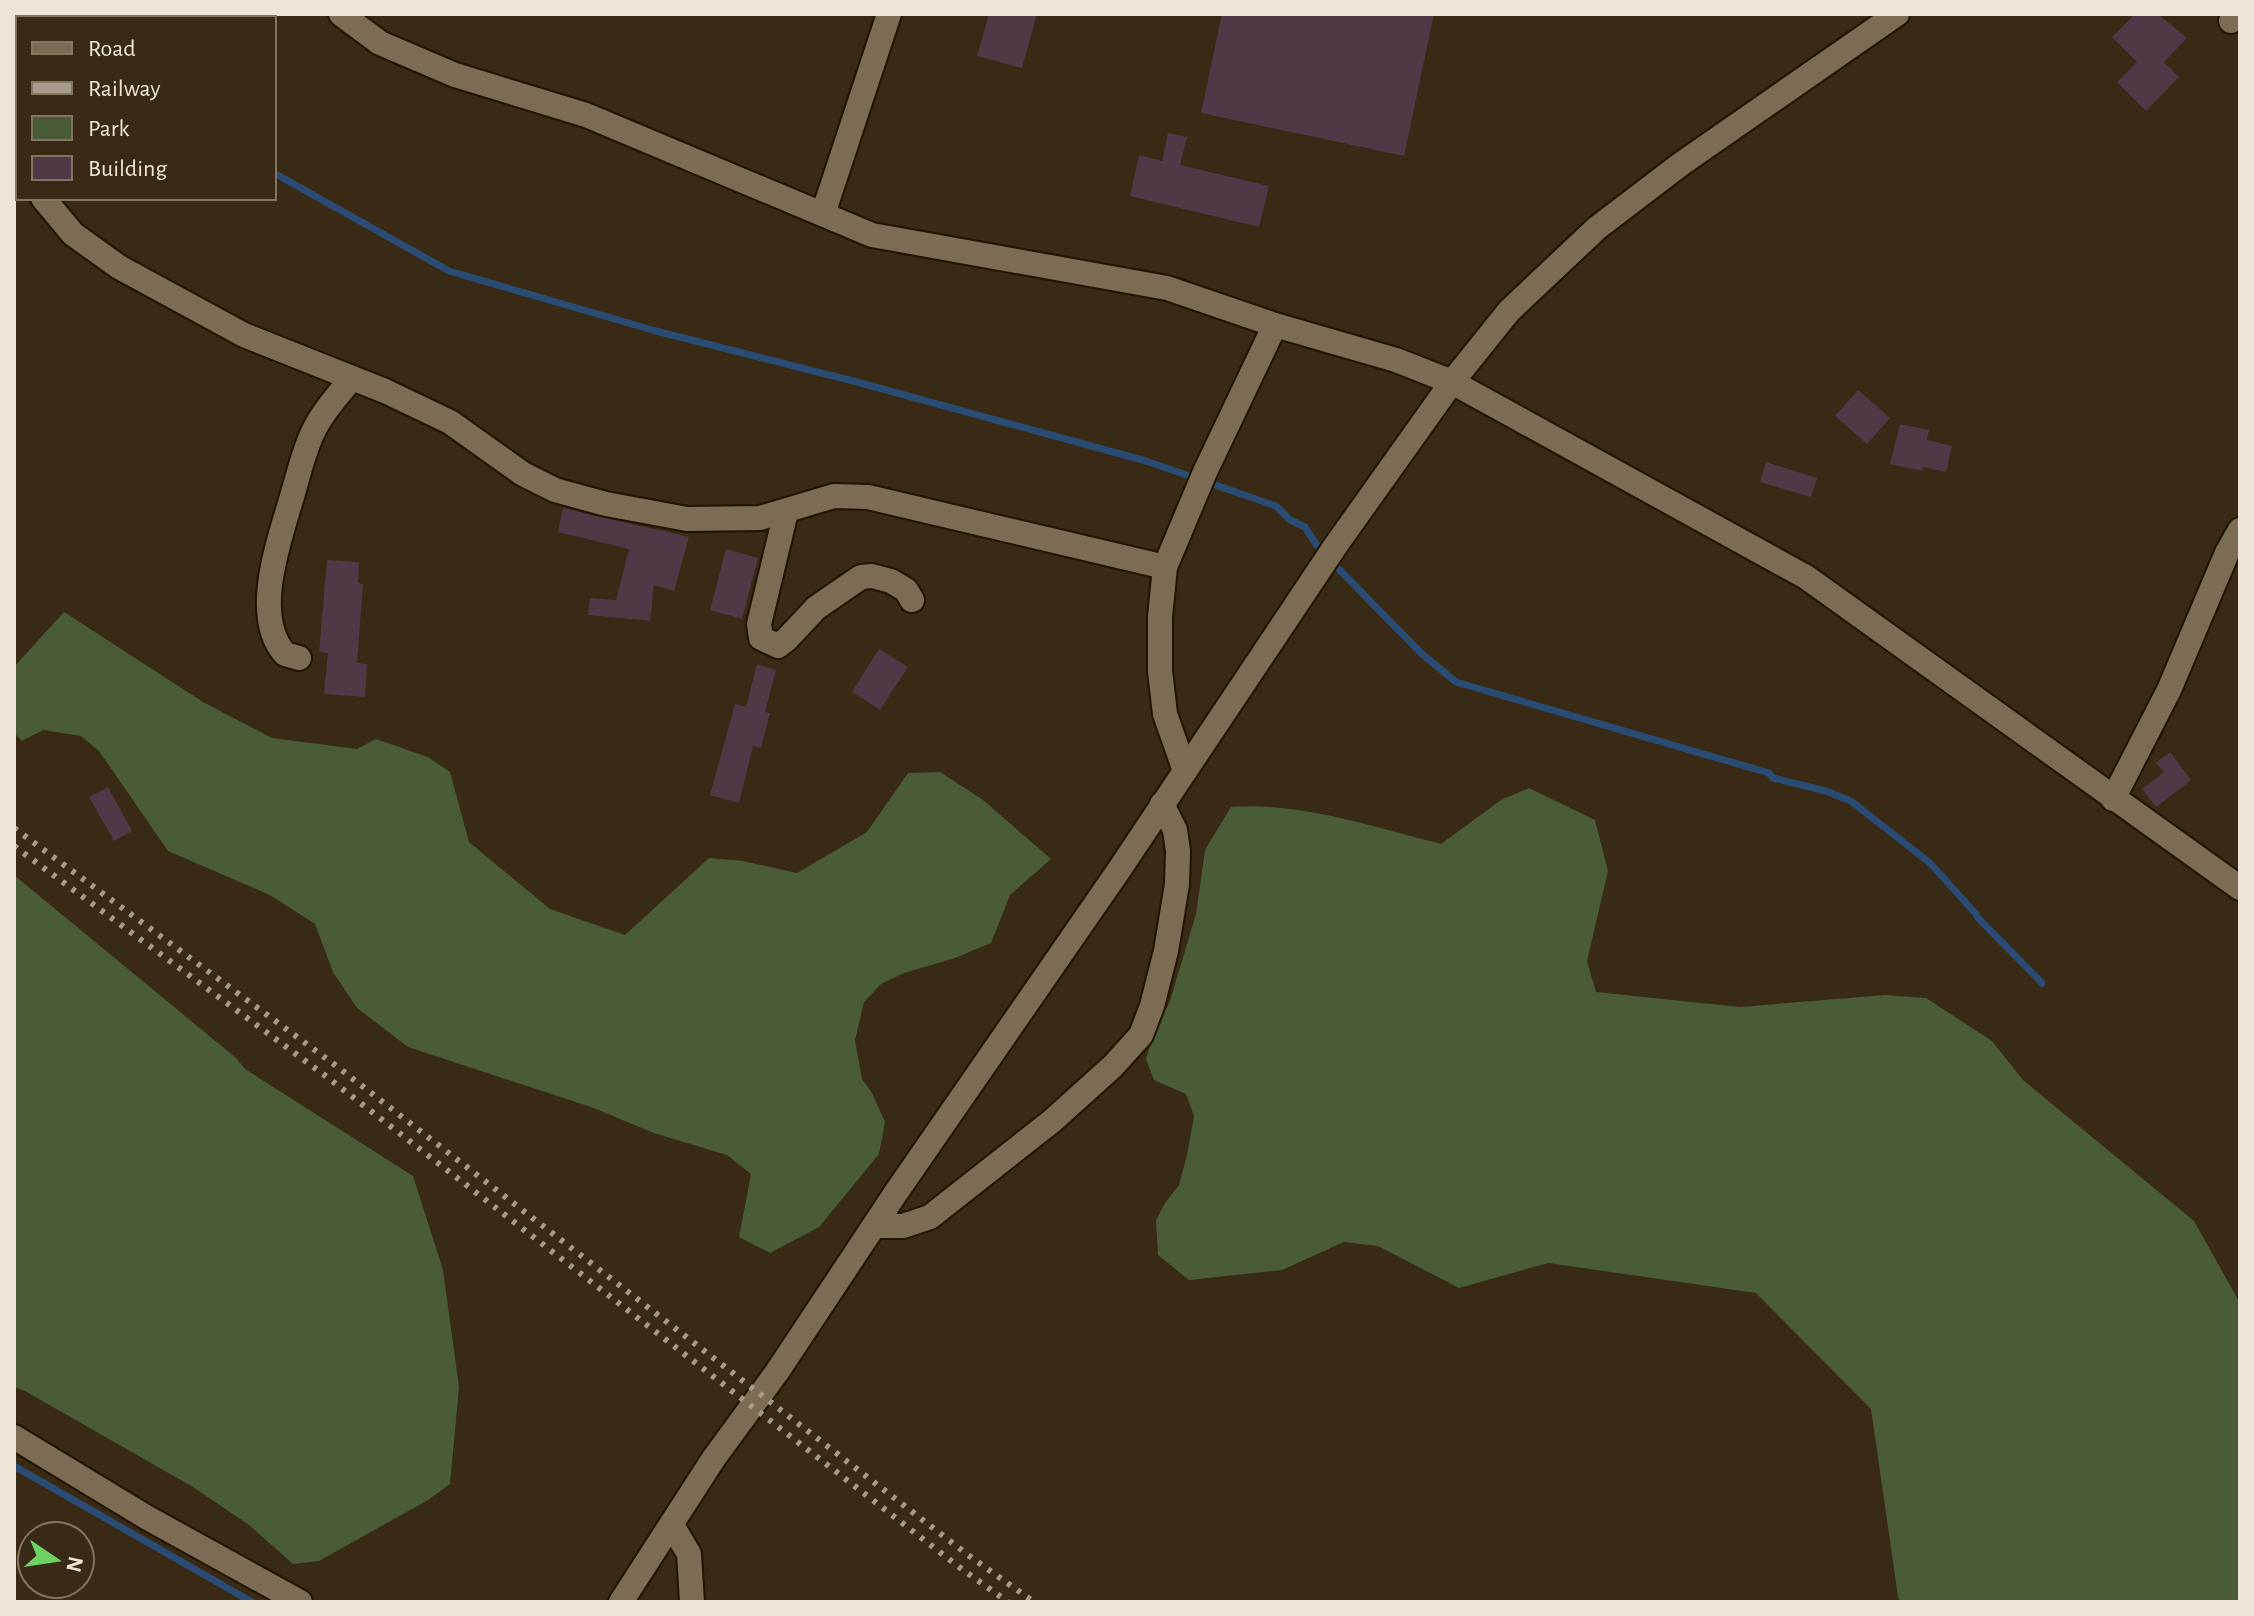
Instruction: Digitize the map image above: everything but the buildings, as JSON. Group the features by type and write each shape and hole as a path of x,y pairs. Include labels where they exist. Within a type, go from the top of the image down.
{"street":[{"path":"341,14 372,34 380,43 455,75 586,115 872,235 1167,288 1275,325 1396,360 1452,382 1806,577 2240,888"},
{"path":"823,214 889,14"},
{"path":"621,1602 714,1458 777,1372 1336,545 1452,382 1509,311 1597,228 1681,164 1897,14"},
{"path":"45,200 73,234 119,267 244,335 352,378 450,422 523,474 555,490 606,504 687,519 760,518 834,496 868,497 1165,567"},
{"path":"1185,771 1165,714 1163,699 1160,617 1165,567 1205,472 1275,325"},
{"path":"299,658 285,654 273,631 270,615 274,558 301,461 313,431 352,378"},
{"path":"786,512 759,624 761,638 778,646 816,608 861,577 872,576 891,581 906,590 912,600"},
{"path":"2113,799 2169,690 2227,553 2240,530"},
{"path":"874,1226 903,1226 930,1217 1052,1121 1113,1066 1141,1035 1166,951 1177,884 1175,830 1162,804"},
{"path":"14,1437 146,1517 300,1602"},
{"path":"672,1525 689,1554 692,1602"}],"green space":[{"path":"64,612 203,702 272,738 357,749 376,739 428,757 450,772 469,842 550,909 625,935 709,858 743,861 797,873 867,832 908,773 940,772 983,800 1051,859 1010,895 991,943 955,958 904,973 881,984 864,1002 855,1040 862,1079 885,1122 879,1154 819,1227 770,1253 739,1237 751,1174 727,1155 654,1133 591,1107 408,1047 357,1008 333,972 315,924 270,895 168,851 99,751 81,736 43,730 22,741 14,733 14,667"},
{"path":"1529,788 1595,820 1608,871 1587,961 1596,992 1740,1007 1885,995 1926,998 1992,1041 2023,1080 2194,1221 2240,1303 2240,1602 1901,1602 1871,1409 1756,1293 1548,1263 1459,1288 1378,1246 1344,1242 1282,1270 1189,1280 1158,1255 1156,1220 1179,1185 1194,1116 1186,1094 1154,1080 1146,1059 1170,1001 1196,914 1205,850 1231,807 1258,806 1311,812 1441,844 1501,800"},
{"path":"14,875 236,1058 245,1069 413,1176 443,1270 459,1387 450,1484 428,1500 319,1561 293,1564 249,1525 193,1487 14,1387"}],"waterway":[{"path":"276,174 449,271 656,331 1146,461 1276,506 1290,520 1305,527 1320,550 1421,653 1456,682 1769,773 1773,778 1826,791 1851,801 1930,863 1978,918 2042,983"},
{"path":"14,1466 252,1602"}],"railway":[{"path":"14,828 335,1065 968,1555 1034,1602"},
{"path":"14,846 327,1077 1008,1602"}]}
